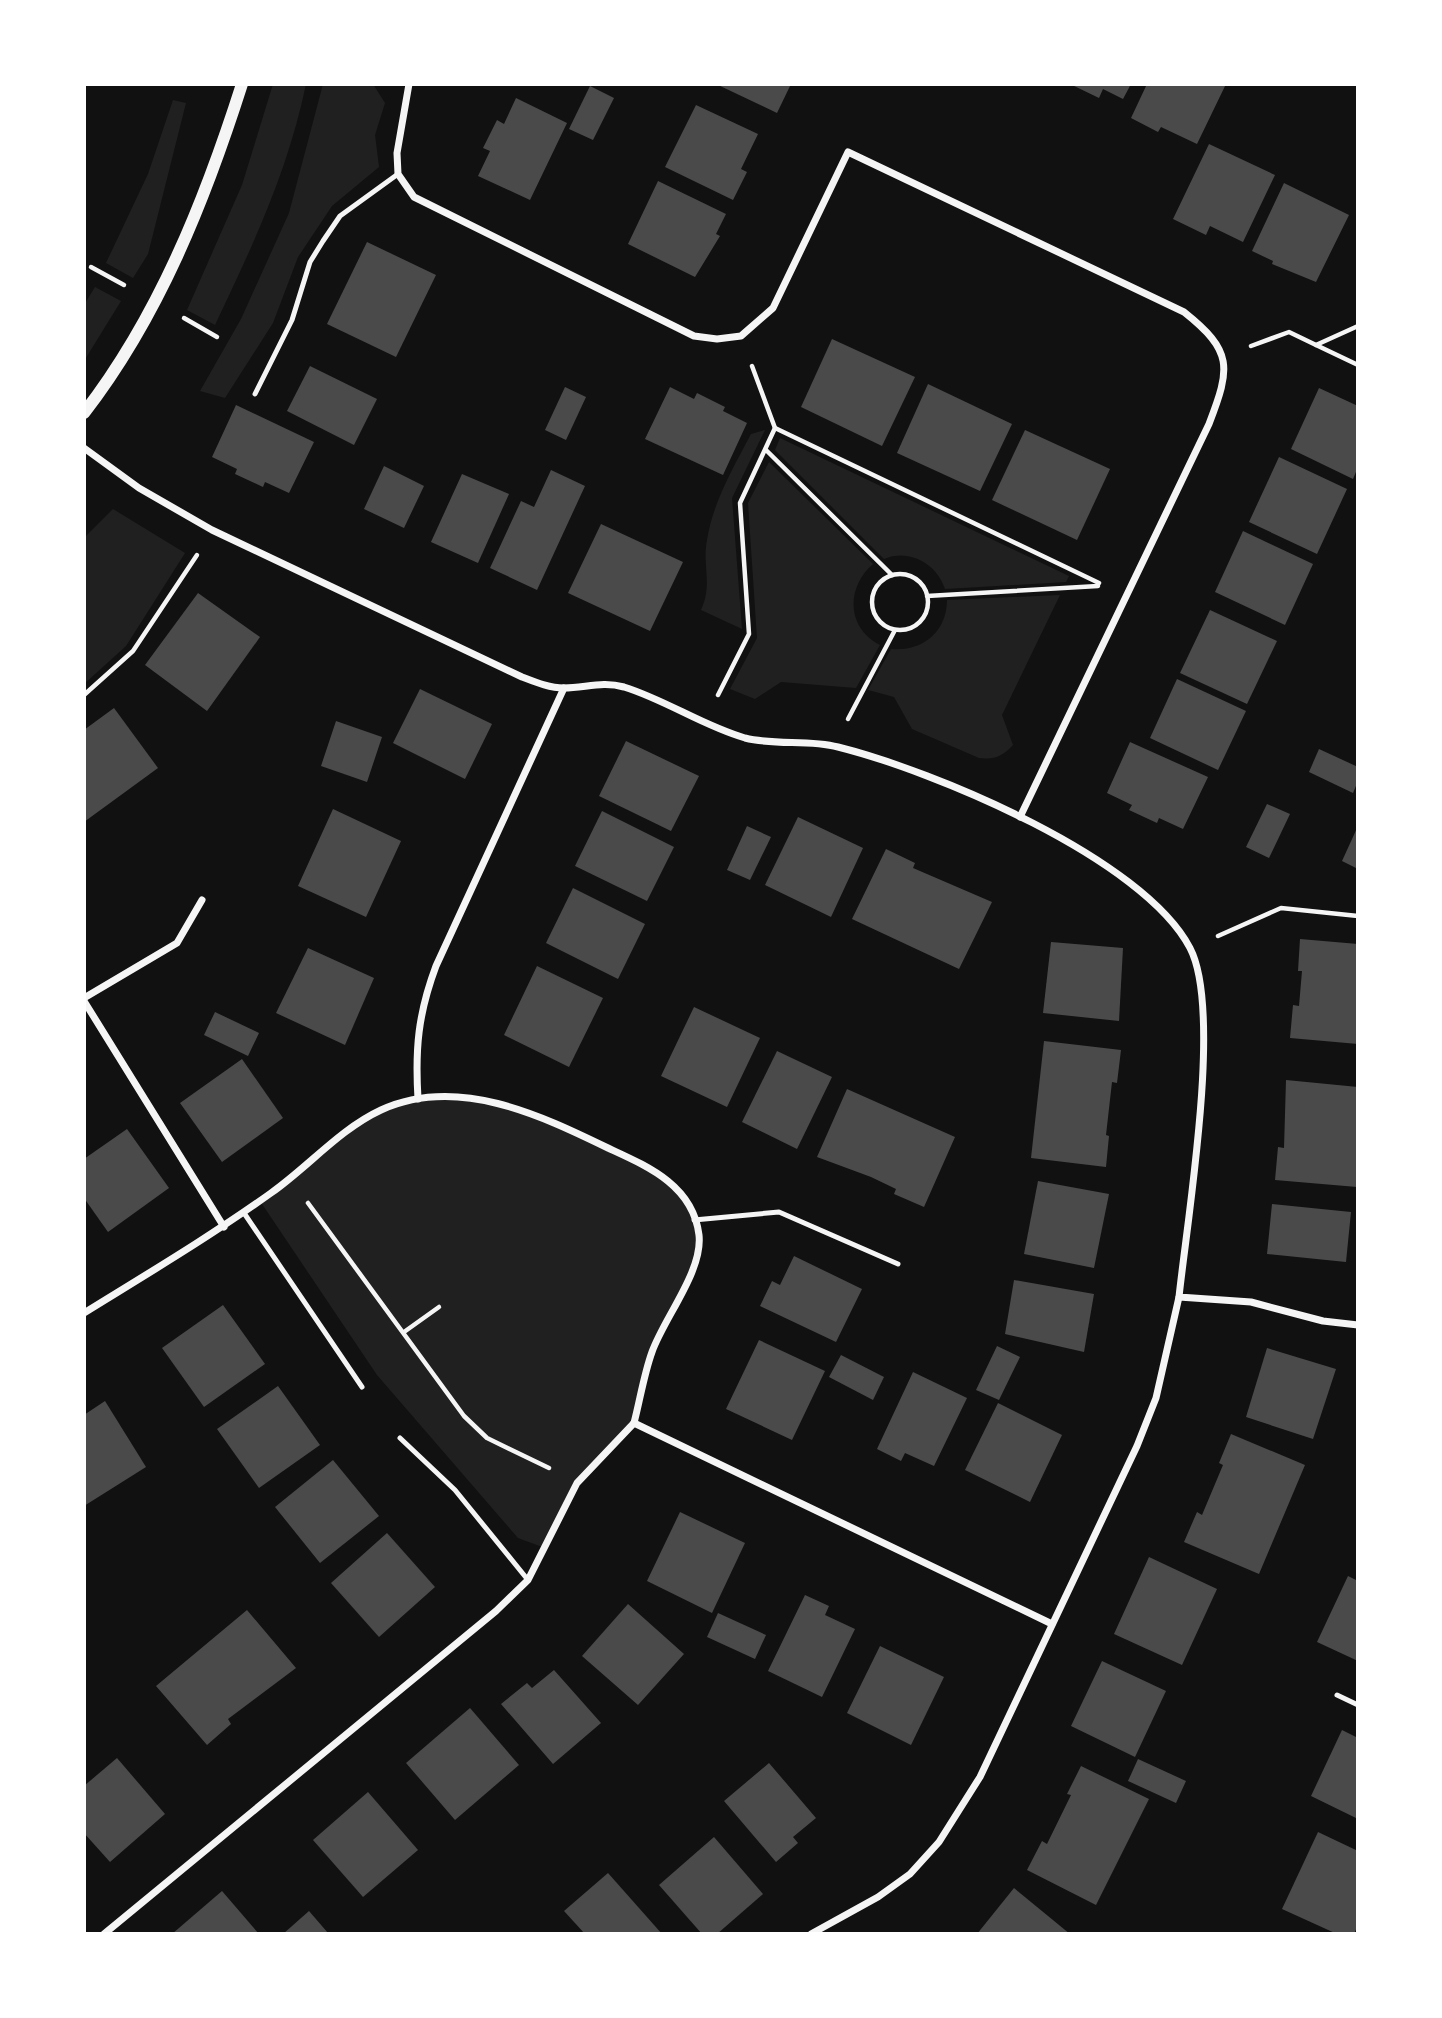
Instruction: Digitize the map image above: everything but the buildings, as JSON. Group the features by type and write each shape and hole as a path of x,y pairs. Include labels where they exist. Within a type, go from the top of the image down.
{"street":[{"path":"84,413 116,372 155,302 207,188 242,84"},
{"path":"409,84 397,153 398,174 414,197 694,336 717,339 741,336 773,308 848,152 1184,312 1208,331 1224,356 1224,385 1209,424 1020,817"},
{"path":"84,448 139,488 212,530 522,677 564,688 597,683 622,687 703,723 747,738 835,746 899,765 1020,817 1094,856 1154,904 1190,948 1202,1000 1202,1073 1179,1297 1152,1410 980,1777 939,1842 910,1874 878,1897 811,1934"},
{"path":"418,1100 415,1052 425,996 436,966 564,688"},
{"path":"202,900 177,943 84,1000 224,1227"},
{"path":"84,1313 224,1227 381,1110 418,1100 454,1098 499,1102 553,1122 660,1172 675,1186 694,1220 699,1235 696,1260 652,1351 634,1423 577,1483 528,1580 496,1611 104,1934"},
{"path":"1179,1297 1251,1302 1323,1321 1358,1325"},
{"path":"634,1423 1052,1624"}],"lane":[{"path":"255,394 292,320 310,262 323,241 340,216 398,174"},
{"path":"694,1220 779,1212 898,1264"},
{"path":"244,1213 362,1387"},
{"path":"400,1438 455,1490 528,1580"},
{"path":"1337,1695 1358,1705"}],"path":[{"path":"1316,345 1358,326"},
{"path":"1224,356 1289,332 1358,365"},
{"path":"741,336 775,428 1106,586 927,596"},
{"path":"703,723 749,634 740,503 775,428"},
{"path":"765,450 892,575"},
{"path":"84,695 133,651 212,530"},
{"path":"892,575 913,577 920,582 927,596 927,610 917,625 908,630 895,630 881,624 875,617 871,599 879,582 892,575"},
{"path":"835,746 895,630"},
{"path":"1190,948 1281,908 1358,916"},
{"path":"289,1180 329,1228 464,1416 487,1438 577,1483"},
{"path":"404,1332 439,1307"}],"shaded area":[{"path":"273,84 306,84 290,147 279,177 256,237 215,325 187,310 242,185"},
{"path":"323,84 373,84 385,103 375,135 379,167 332,206 298,257 273,323 225,398 200,391 241,319 289,213"},
{"path":"173,100 186,103 148,254 133,278 106,263 148,174"},
{"path":"95,287 121,301 84,361 84,305"},
{"path":"765,430 732,498 742,629 701,610 707,583 706,549 714,512 731,472 751,434"},
{"path":"780,438 1069,576 1066,582 945,589 936,572 921,561 903,556 884,559 775,450"},
{"path":"769,462 873,564 858,584 854,607 861,628 869,638 880,645 856,688 781,682 755,699 730,689 757,638 748,503"},
{"path":"113,509 185,553 126,646 84,684 84,538"},
{"path":"1060,595 1002,715 1013,745 994,758 979,758 912,729 894,697 868,690 891,649 913,647 931,638 943,622 947,600"},
{"path":"454,1098 499,1102 660,1172 690,1210 699,1235 696,1260 652,1351 634,1423 577,1483 545,1548 518,1538 377,1375 260,1201 333,1141 380,1111 407,1102"}]}
